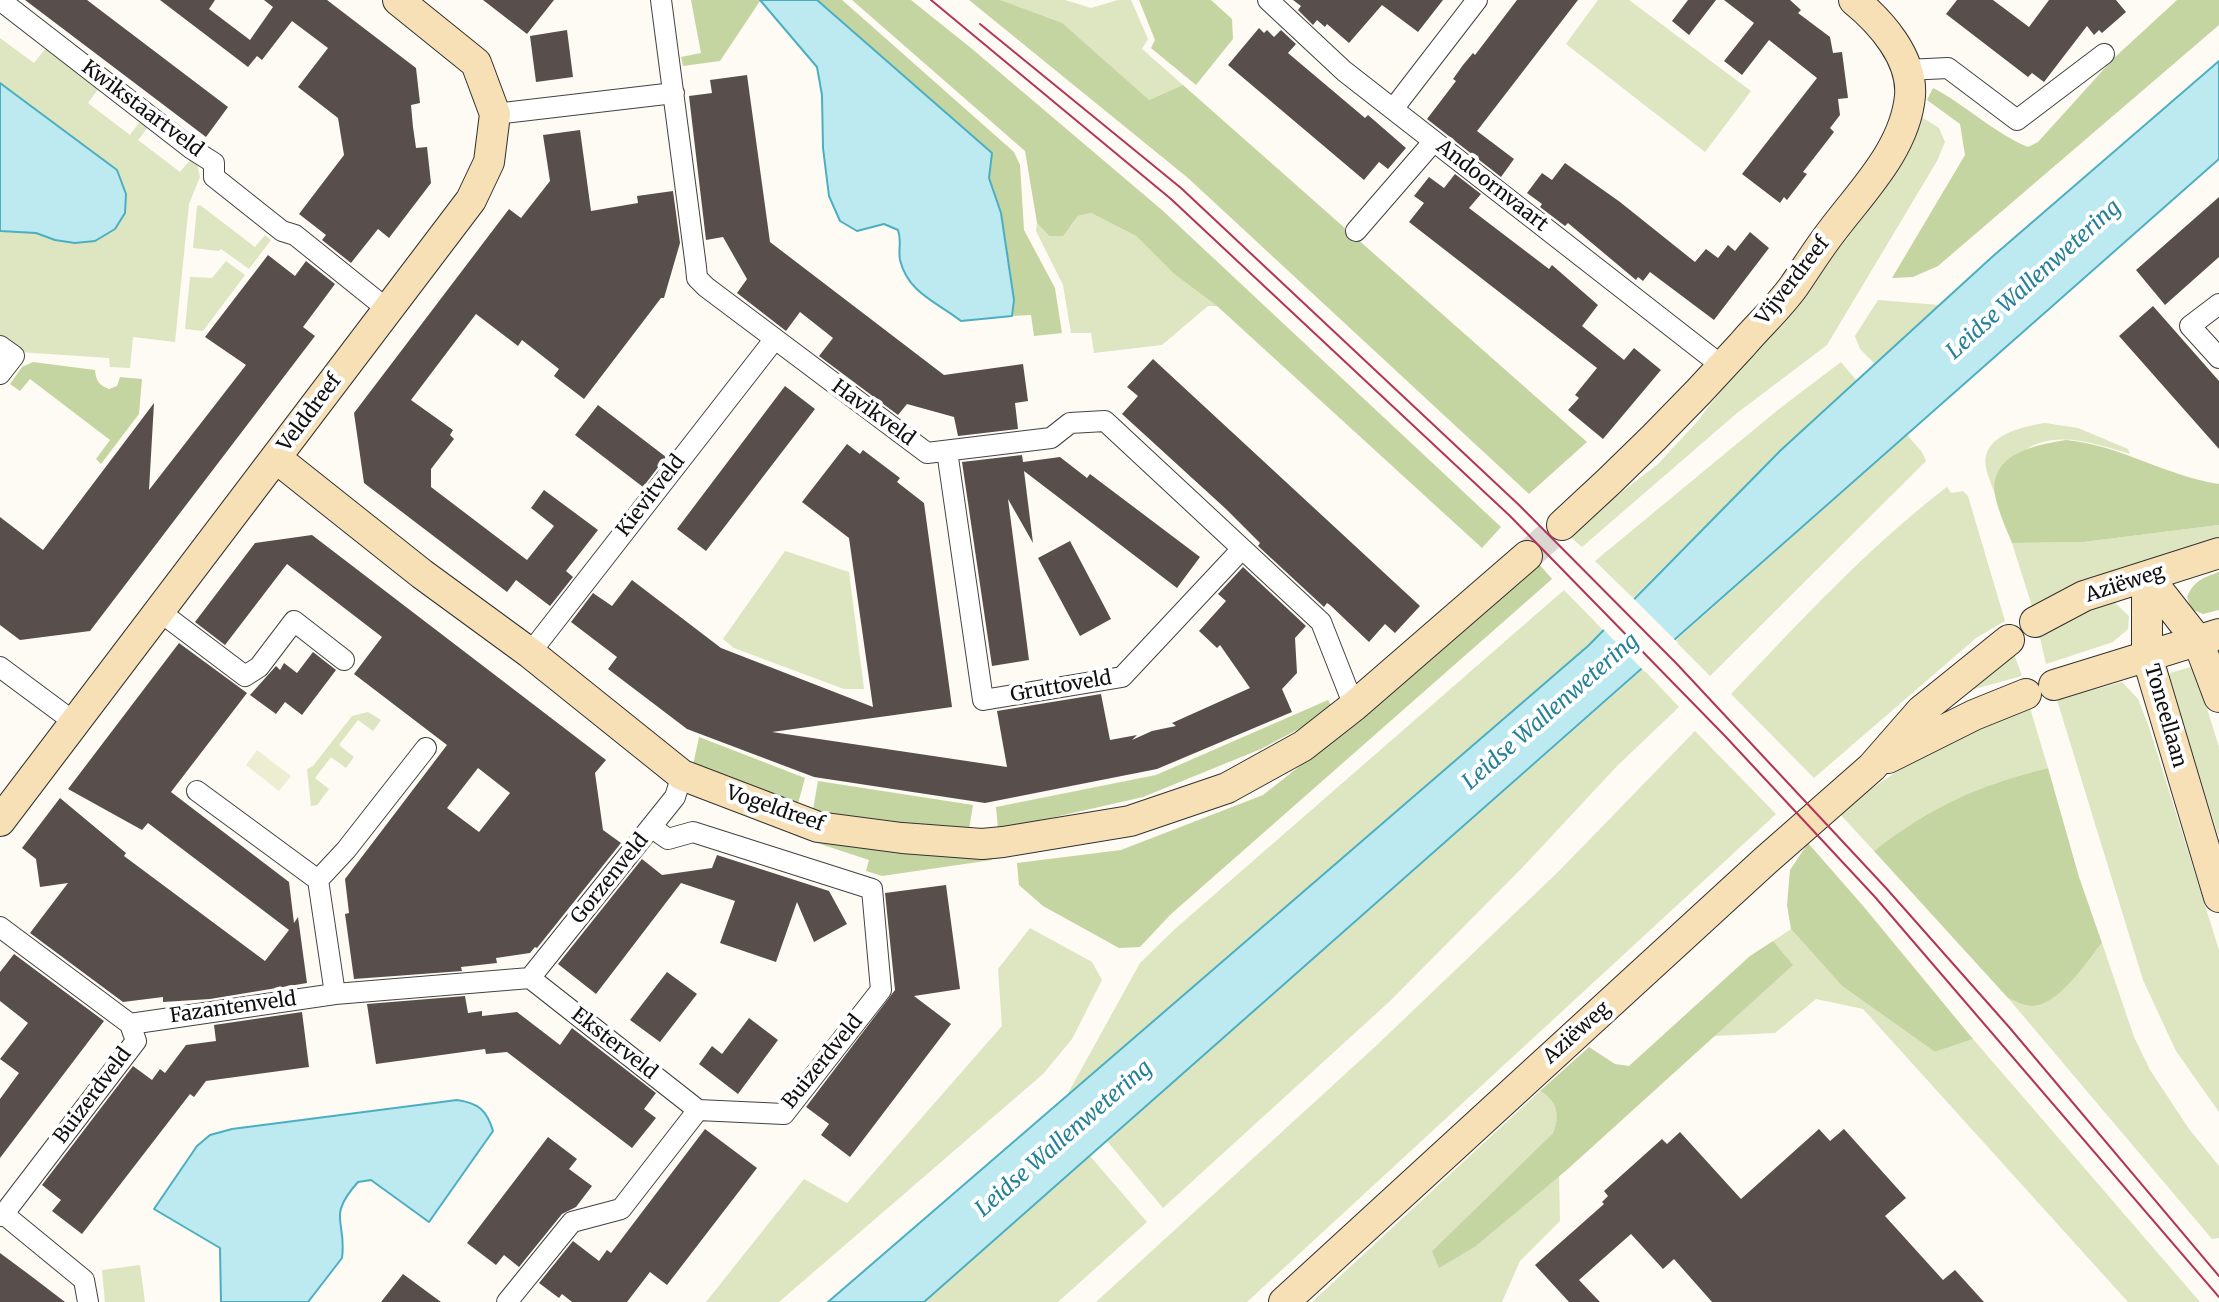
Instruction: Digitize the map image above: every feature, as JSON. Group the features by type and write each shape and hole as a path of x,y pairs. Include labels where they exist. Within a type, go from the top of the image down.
{"street":[{"name":"Kwikstaartveld","path":"0,0 214,163 214,177 282,231 295,235 387,309"},
{"name":"Velddreef","path":"0,821 471,200 489,162 495,114 476,63 398,0"},
{"name":"Havikveld","path":"661,0 697,278 726,304 927,453 1051,438 1070,423 1105,421 1321,622 1354,706"},
{"name":"Andoornvaart","path":"1268,0 1344,71 1722,366"},
{"path":"1393,109 1477,0"},
{"name":"Vijverdreef","path":"1562,525 1613,479 1793,287 1809,260 1888,157 1902,128 1910,95 1906,70 1889,35 1854,0"},
{"path":"1906,70 1948,68 2017,120 2104,54"},
{"path":"495,114 674,93"},
{"path":"1356,231 1434,141"},
{"path":"2219,304 2190,326 2219,358"},
{"name":"Kievitveld","path":"530,653 774,340"},
{"path":"0,346 14,356 0,374"},
{"name":"Gruttoveld","path":"947,451 983,700 1122,677 1241,550"},
{"name":"Vogeldreef","path":"276,458 422,574 530,653 682,775 818,827 982,844 1130,821 1227,788 1303,746 1354,706"},
{"name":"Aziëweg","path":"2035,622 2084,596 2219,553"},
{"path":"1354,706 1527,556"},
{"path":"2147,576 2209,638 2219,697"},
{"name":"Toneellaan","path":"2147,576 2147,656 2219,897"},
{"path":"159,611 245,676 259,667 294,621 344,660"},
{"name":"Aziëweg","path":"1872,767 1950,726 2040,689 2209,638"},
{"name":"Aziëweg","path":"1284,1302 1765,861 1872,767 1921,711 2009,640"},
{"path":"0,667 74,722"},
{"path":"318,880 346,850 426,748"},
{"name":"Gorzenveld","path":"530,978 675,797 682,775"},
{"path":"197,791 318,880 335,994"},
{"name":"Buizerdveld","path":"651,827 668,839 693,832 872,889 881,990 784,1114 698,1110"},
{"name":"Buizerdveld","path":"0,927 130,1024 136,1041 3,1216"},
{"name":"Fazantenveld","path":"130,1024 335,994 530,978"},
{"name":"Eksterveld","path":"530,978 698,1110"},
{"path":"507,1302 572,1222 621,1209 698,1110"},
{"path":"3,1216 84,1280 88,1302"}],"green space":[{"path":"691,0 760,1 720,61 683,66 681,57 701,53"},
{"path":"817,0 842,0 1014,152 1020,165 1024,230 1055,288 1062,333 1034,336 1031,315 1012,316 1014,300 1001,213 989,178 992,153"},
{"path":"852,0 911,0 971,48 1162,210 1501,527 1482,548 1217,306 1174,274 1136,236 1091,213 1078,216 1063,236 1049,236 1037,223 1025,151"},
{"path":"969,0 1000,0 1062,23 1149,100 1183,85 1587,442 1529,494 1188,178"},
{"path":"1000,0 1065,0 1091,8 1118,0 1131,0 1148,39 1142,49 1183,85 1149,100"},
{"path":"1139,0 1211,0 1232,19 1233,39 1196,85 1151,48 1155,40"},
{"path":"1598,0 1629,0 1751,91 1705,152 1566,44"},
{"path":"2177,0 2219,0 2219,25 1938,266 1913,277 1892,278 1965,155 1960,124 1927,100 1933,88 2028,147 2038,142 2114,58"},
{"path":"0,38 34,63 46,48 99,88 88,103 130,135 141,120 149,126 138,140 180,172 192,158 197,164 200,177 189,204 175,342 133,337 130,368 110,367 109,358 19,352 0,337 0,231 36,233 55,240 120,181 116,170 0,83"},
{"path":"1920,116 1939,128 1945,142 1937,161 1827,345 1737,413 1582,547 1567,534 1658,464 1696,423 1895,166"},
{"path":"200,205 255,247 265,235 271,240 249,269 221,249 193,248 197,206"},
{"path":"1091,213 1136,236 1174,274 1217,306 1208,306 1162,345 1094,353 1091,333 1071,333 1063,285 1036,231 1037,223 1049,236 1071,226 1078,216"},
{"path":"226,261 245,275 203,331 185,329 190,277 212,278"},
{"path":"1878,300 1940,305 1875,364 1860,349 1855,336"},
{"path":"33,362 95,370 99,382 109,389 117,386 120,377 142,379 139,414 101,464 96,459 110,440 30,379 20,391 10,384 22,367"},
{"path":"1841,362 1857,381 1781,450 1633,598 1595,561 1779,409"},
{"path":"2045,423 2078,428 2128,449 2130,454 2082,441 2046,441 2019,454 1997,473 1995,494 1986,465 1989,448 2010,432"},
{"path":"1907,435 1926,461 1710,676 1675,641"},
{"path":"2066,440 2105,448 2219,484 2219,525 2084,542 2012,543 1995,495 1999,469 2017,454"},
{"path":"1947,487 1951,493 1963,491 1968,496 2005,621 1976,638 1814,778 1731,694 1862,560"},
{"path":"2219,525 2219,538 2183,550 2035,616 2012,543 2084,542"},
{"path":"785,551 849,572 864,689 844,689 734,648 723,639"},
{"path":"1539,564 1552,579 1170,915 1140,947 1119,948 1043,906 1019,885 1017,863 1121,850 1263,795 1334,739"},
{"path":"2219,572 2219,610 2203,614 2191,609 2187,597 2193,587 2203,578"},
{"path":"1564,590 1603,630 1588,646 1067,1095 1140,963 1176,928"},
{"path":"2113,601 2129,616 2128,629 2113,642 2046,664 2038,629"},
{"path":"2012,648 2022,676 1956,694"},
{"path":"2191,667 2195,670 2219,747 2219,838 2168,677 2170,673"},
{"path":"1643,669 1679,707 1617,766 1522,868 1390,1001 1163,1208 1107,1141"},
{"path":"2122,682 2138,699 2149,727 2219,950 2219,1112 2176,1051 2143,980 2057,700"},
{"path":"1328,700 1334,710 1261,749 1143,797 998,830 996,807 1156,775"},
{"path":"2030,708 2048,768 1956,799 1915,822 1874,851 1839,813 1928,752"},
{"path":"368,712 381,720 373,731 358,720 339,745 354,757 346,768 331,757 315,778 329,789 317,805 311,806 307,769 313,766 352,716"},
{"path":"1695,731 1776,814 1247,1302 1096,1302 1378,1044 1559,871"},
{"path":"699,737 805,778 796,811 692,770"},
{"path":"257,750 291,776 279,791 246,765"},
{"path":"2048,768 2079,877 2102,943 2062,991 2042,1004 2032,1006 2008,998 1874,851 1915,822 1956,799"},
{"path":"818,781 973,805 968,836 812,815"},
{"path":"798,828 991,856 992,860 882,876 866,871 869,860 796,836"},
{"path":"1808,843 1973,1039 1935,1052 1842,986 1791,929 1787,905 1790,870"},
{"path":"1030,928 1092,962 1102,980 1072,1039 1043,1074 779,1302 706,1302 804,1179 847,1203 1002,1026 998,969"},
{"path":"1791,929 1842,986 1935,1052 1973,1039 2200,1302 2128,1302 1863,1009 1816,999 1775,1033 1714,1036 1792,965 1773,941"},
{"path":"1773,941 1793,965 1569,1168 1476,1246 1439,1268 1432,1251 1553,1133 1556,1109 1551,1099 1540,1091 1589,1047 1615,1064 1629,1066 1750,956"},
{"path":"2102,943 2134,1037 2150,1070 2189,1129 2219,1166 2219,1238 2212,1239 2008,998 2030,1006 2091,956"},
{"path":"1540,1091 1551,1099 1556,1109 1557,1121 1553,1133 1432,1251 1476,1246 1559,1175 1560,1221 1520,1261 1502,1302 1312,1302"},
{"path":"1090,1156 1147,1222 1058,1302 924,1302"},
{"path":"140,1265 145,1302 105,1302 102,1270"}],"water":[{"path":"760,0 817,0 992,153 989,178 1001,213 1014,300 1012,316 961,321 924,296 910,281 900,260 898,230 884,224 857,231 840,221 829,196 817,67"},
{"name":"Leidse Wallenwetering","path":"2219,61 2219,159 924,1302 828,1302 1588,646 1781,450 1992,257"},
{"path":"0,83 117,170 126,194 125,213 115,229 95,241 75,243 36,233 0,231"},
{"path":"457,1100 481,1109 493,1131 429,1222 371,1180 358,1182 348,1194 340,1212 342,1258 308,1302 221,1302 220,1248 154,1209 197,1146 210,1135 232,1129"}],"pier":[{"path":"1631,596 1678,643 1645,672 1601,627"}],"building":[{"path":"25,0 87,0 228,107 206,137"},
{"path":"160,0 215,0 209,9 250,40 273,7 264,0 327,0 416,68 420,103 411,105 413,127 416,148 427,147 431,183 389,238 378,229 351,263 322,240 326,235 299,214 344,155 338,118 298,87 328,48 292,21 262,60 257,56 248,67"},
{"path":"483,0 554,0 527,34"},
{"path":"1293,0 1443,0 1418,32 1382,5 1349,43 1327,24 1325,27 1317,20 1313,25 1298,10 1301,6"},
{"path":"1517,0 1578,0 1477,131 1514,159 1501,177 1427,119 1456,81 1453,79 1463,65 1473,53 1475,55"},
{"path":"1688,0 1716,0 1689,35 1672,21"},
{"path":"1724,0 1790,0 1801,10 1798,13 1830,37 1833,53 1842,52 1848,98 1838,99 1840,115 1830,128 1834,132 1803,172 1807,174 1787,200 1784,197 1780,203 1742,174 1817,78 1769,40 1742,75 1724,61 1754,23"},
{"path":"1957,0 1993,0 2029,27 2049,0 2116,0 2126,12 2102,33 2099,30 2094,35 2087,26 2044,82 2032,73 2028,77 1946,14"},
{"path":"1259,28 1264,33 1267,30 1274,37 1281,30 1296,44 1288,53 1406,148 1388,169 1379,162 1364,180 1228,65"},
{"path":"567,30 573,77 536,82 530,36"},
{"path":"747,75 770,242 944,375 1023,364 1028,401 1015,403 1018,429 958,436 954,417 907,404 898,415 819,356 833,338 800,312 786,331 737,293 747,279 723,237 706,240 689,96 712,93 710,80"},
{"path":"580,130 591,211 638,203 637,196 673,191 680,243 664,298 584,399 554,376 559,369 522,340 518,346 476,314 411,400 453,430 450,435 454,439 431,469 431,487 527,560 554,526 531,508 544,490 598,530 566,571 573,577 550,606 516,580 507,592 364,483 354,413 509,209 521,218 550,181 543,135"},
{"path":"1565,163 1695,262 1706,249 1718,258 1728,245 1735,251 1750,232 1769,248 1714,320 1650,272 1643,281 1638,277 1636,280 1568,223 1565,226 1540,207 1542,204 1527,193 1542,173 1552,180"},
{"path":"1455,174 1481,194 1469,208 1549,269 1552,265 1598,305 1582,326 1624,360 1634,348 1661,370 1603,439 1568,410 1579,398 1575,395 1597,368 1409,222 1424,203 1414,196 1429,177 1444,188"},
{"path":"2219,197 2219,257 2165,305 2136,270"},
{"path":"268,255 295,276 306,261 335,284 303,327 315,336 90,631 20,640 0,625 0,517 43,550 154,403 149,490 246,365 205,337"},
{"path":"2153,306 2219,381 2219,449 2119,336"},
{"path":"1153,359 1420,606 1395,633 1385,624 1369,642 1330,605 1327,603 1324,607 1258,546 1260,543 1226,509 1122,414 1138,396 1127,387"},
{"path":"785,386 815,409 706,551 677,529"},
{"path":"598,405 666,457 643,487 575,435"},
{"path":"847,444 860,454 863,450 900,478 897,482 924,503 952,707 772,732 1007,767 997,711 1101,694 1110,740 1137,735 1132,740 1152,731 1176,726 1172,723 1250,688 1220,645 1217,648 1199,631 1226,601 1218,594 1243,567 1306,626 1295,638 1297,673 1282,689 1292,712 1157,769 985,803 814,777 687,729 608,669 617,657 571,622 593,593 612,606 632,580 721,648 873,707 849,538 802,502"},
{"path":"1022,455 1023,462 1060,457 1087,478 1090,474 1200,557 1177,588 1024,471 1033,543 1008,499 1029,660 992,666 962,462"},
{"path":"312,535 606,760 595,773 603,830 621,843 530,953 496,958 497,963 461,967 462,971 354,979 345,914 349,913 345,879 447,745 354,674 382,637 287,564 225,645 195,622 255,543","holes":["478,768 510,793 479,832 447,808"]},
{"path":"1070,541 1111,619 1080,636 1038,558"},
{"path":"179,643 247,693 171,792 289,882 294,923 298,917 307,983 210,999 163,1002 163,997 123,1002 30,933 68,883 40,887 36,859 22,848 60,798 126,853 124,856 265,961 289,930 148,823 142,830 68,789"},
{"path":"313,652 336,670 302,715 285,702 276,714 250,695 276,666 280,670 284,663 297,673"},
{"path":"717,855 829,891 847,924 814,942 797,902 776,962 720,943 735,901 681,883 596,994 558,964 642,859 662,875 712,868"},
{"path":"946,885 960,989 914,996 951,1024 850,1157 821,1135 829,1124 806,1107 895,990 885,893"},
{"path":"14,954 104,1021 0,1158 0,1099 19,1073 0,1059 28,1023 0,1001 0,972"},
{"path":"667,972 697,994 660,1042 630,1020"},
{"path":"465,996 468,1013 482,1011 482,1016 517,1012 560,1045 572,1028 656,1093 644,1109 656,1118 632,1148 507,1052 486,1054 485,1049 376,1064 367,1004"},
{"path":"302,1012 309,1067 206,1081 194,1097 190,1094 82,1234 52,1211 61,1200 42,1185 133,1066 152,1080 160,1069 165,1073 186,1045 216,1041 214,1025"},
{"path":"749,1018 778,1040 738,1094 699,1064 712,1046 722,1054"},
{"path":"705,1129 757,1168 667,1285 650,1272 627,1302 572,1302 562,1294 559,1298 539,1283 573,1241 599,1261 607,1250 611,1253"},
{"path":"1819,1129 1830,1141 1844,1129 1906,1198 1885,1216 1943,1280 1955,1270 1984,1302 1712,1302 1674,1259 1663,1269 1631,1234 1579,1280 1600,1302 1569,1302 1535,1265 1604,1204 1602,1202 1608,1196 1604,1191 1662,1139 1667,1144 1680,1132 1741,1199"},
{"path":"548,1137 577,1159 569,1169 592,1186 576,1207 562,1214 519,1267 504,1255 496,1265 467,1243"},
{"path":"0,1253 31,1276 65,1302 0,1302"},
{"path":"403,1274 441,1302 381,1302"}],"tunnel":[{"path":"1527,556 1562,525"}],"tram line":[{"path":"931,0 1171,199 1510,516 1725,736 1875,897 2219,1297"},
{"path":"980,24 1181,188 1519,505 1676,663 1886,888 2009,1027 2219,1276"}]}
